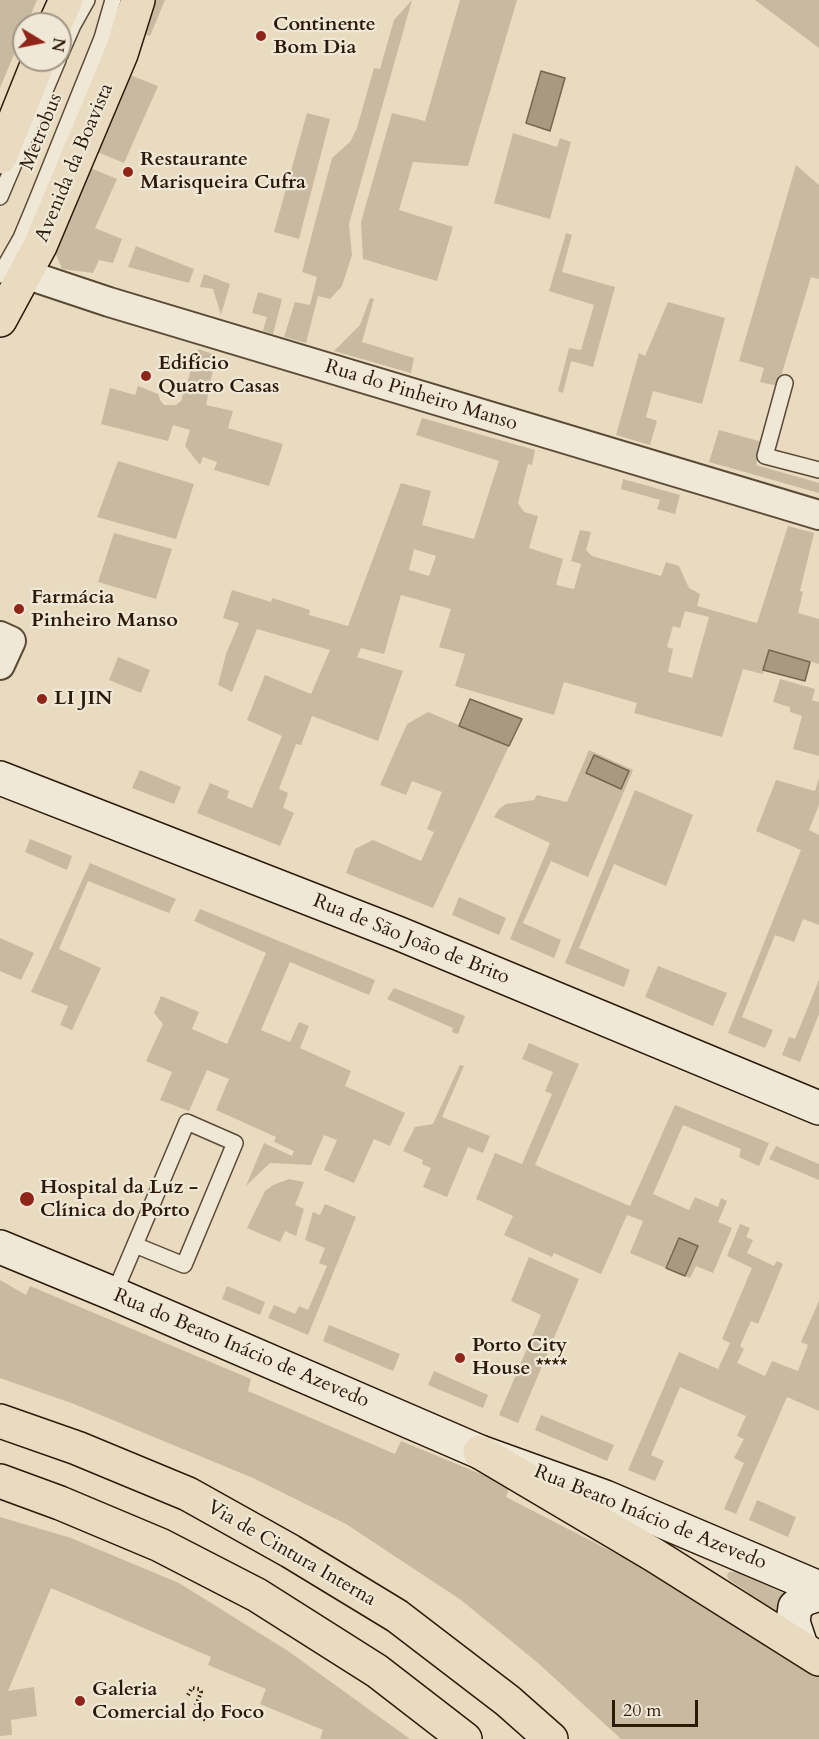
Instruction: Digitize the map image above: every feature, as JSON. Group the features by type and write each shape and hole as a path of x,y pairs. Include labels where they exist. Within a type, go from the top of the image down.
{"main road":[{"name":"Avenida da Boavista","path":"0,320 12,275 40,246 121,54 138,0"},
{"path":"0,157 34,72"},
{"name":"Rua de São João de Brito","path":"0,778 390,930 819,1108"},
{"name":"Rua do Beato Inácio de Azevedo","path":"0,1246 480,1452"},
{"name":"Via de Cintura Interna","path":"0,1421 77,1448 188,1494 290,1551 397,1616 508,1701 551,1739"},
{"path":"480,1452 654,1555 810,1652"},
{"name":"Rua Beato Inácio de Azevedo","path":"480,1452 604,1497 819,1587"},
{"path":"0,1481 60,1503 160,1545 257,1595 377,1671 465,1739"},
{"path":"810,1652 793,1622 795,1607 804,1599 819,1594"}],"street":[{"name":"Rua do Pinheiro Manso","path":"12,275 819,516"},
{"path":"0,636 10,641 0,665"}],"lane":[{"path":"72,25 87,0"},
{"name":"Metrobus","path":"12,275 21,238 102,38 113,0"},
{"name":"Metrobus","path":"0,197 53,72"},
{"path":"785,383 765,456 819,470"},
{"path":"114,1294 186,1122 235,1143 184,1265 135,1245"}],"path":[{"path":"188,1695 192,1688 199,1689 201,1692 193,1714 206,1720"}],"shaded area":[{"path":"0,0 37,0 32,12 12,12 12,59 0,88"},
{"path":"155,0 165,0 150,36 141,33"},
{"path":"412,0 349,224 352,255 342,286 330,299 318,296 306,343 284,337 295,302 310,305 317,277 302,272 332,158 350,142 357,128 374,68 380,69 394,20"},
{"path":"460,0 517,0 468,166 413,162 399,210 453,227 437,281 363,259 361,222 392,113 425,121"},
{"path":"755,0 819,0 819,48"},
{"path":"541,71 565,78 550,131 526,123"},
{"path":"125,73 158,86 124,163 95,151"},
{"path":"307,113 330,119 299,239 274,232"},
{"path":"513,133 557,147 560,138 571,142 550,219 494,203"},
{"path":"796,165 819,185 819,279 811,277 778,386 760,382 764,368 739,361"},
{"path":"88,167 117,179 95,228 122,239 113,263 99,260 93,273 62,269 54,249"},
{"path":"566,233 572,235 562,272 615,287 593,367 571,361 563,393 558,391 569,348 581,350 594,305 549,291"},
{"path":"136,246 194,269 189,283 128,267"},
{"path":"204,274 230,284 221,315 213,289 200,287"},
{"path":"258,292 282,299 273,334 263,331 267,317 252,313"},
{"path":"370,298 374,299 362,342 414,358 411,373 334,351 360,325"},
{"path":"668,302 725,318 702,404 653,391 646,417 657,421 650,445 616,435 639,353 645,356"},
{"path":"198,349 216,355 206,405 233,411 228,428 283,444 269,486 214,470 217,462 203,457 200,465 185,446 190,430 173,425 168,441 101,424 110,388 135,395 138,386 158,394 164,405 176,405 181,401"},
{"path":"422,418 535,450 532,465 528,464 518,503 524,512 538,516 529,548 563,559 556,585 574,589 581,564 571,561 580,530 591,532 586,550 592,556 661,576 666,562 679,566 689,588 700,594 697,606 757,623 788,526 814,533 800,591 803,592 798,613 819,619 819,664 769,650 763,674 743,669 722,737 634,713 637,703 564,682 554,715 455,686 465,654 439,647 451,609 401,595 384,654 361,648 357,657 403,671 378,741 312,716 301,745 296,744 279,789 288,793 283,808 294,813 280,846 197,813 210,783 229,791 227,798 252,808 282,736 247,720 265,675 311,694 330,650 257,629 232,692 218,685 226,654 239,623 223,618 232,590 271,602 272,598 310,610 309,615 348,626 401,483 431,491 422,525 474,539 499,461 416,435","holes":["414,549 436,556 429,576 409,570","685,611 709,617 692,678 668,672 673,649 667,647 673,626 680,628"]},
{"path":"719,430 762,442 756,465 819,483 819,493 709,462"},
{"path":"118,461 194,484 176,539 97,517"},
{"path":"623,479 680,495 675,514 657,509 660,500 621,489"},
{"path":"114,533 172,549 156,599 98,582"},
{"path":"769,650 810,662 805,681 763,670"},
{"path":"118,657 150,670 141,693 109,680"},
{"path":"780,679 815,689 812,700 819,702 819,756 793,749 802,716 790,712 790,707 773,702"},
{"path":"470,699 522,719 509,746 459,726"},
{"path":"428,712 509,746 433,908 346,873 355,849 373,840 421,861 434,832 427,829 442,792 412,781 406,795 380,785 407,724"},
{"path":"589,750 633,770 588,877 551,861 523,923 561,940 554,958 510,939 550,843 494,817 506,804 534,800 537,795 567,802"},
{"path":"594,755 629,771 621,789 586,773"},
{"path":"140,770 181,787 174,804 132,788"},
{"path":"819,778 819,805 809,830 819,835 819,925 803,919 794,942 775,935 742,1017 773,1030 765,1048 728,1033 801,850 756,831 776,780 815,791"},
{"path":"635,790 693,815 666,886 614,864 579,948 630,970 624,987 565,963"},
{"path":"30,839 72,856 67,870 25,852"},
{"path":"90,863 176,899 169,913 88,881 59,949 101,968 72,1030 60,1025 68,1006 31,992"},
{"path":"459,897 506,918 499,935 452,915"},
{"path":"200,909 375,980 369,995 290,962 261,1030 290,1042 299,1022 309,1026 300,1048 351,1071 345,1086 405,1113 390,1146 374,1139 354,1183 324,1170 337,1140 324,1135 311,1165 270,1163 246,1186 264,1143 292,1156 294,1151 274,1142 276,1137 216,1110 229,1079 207,1070 189,1111 160,1100 172,1072 146,1061 163,1024 154,1013 161,996 199,1012 192,1029 227,1044 266,953 194,921"},
{"path":"0,938 34,953 21,980 0,971"},
{"path":"658,966 727,993 713,1026 645,997"},
{"path":"819,980 819,1014 800,1062 782,1055 789,1037 795,1039"},
{"path":"394,988 465,1016 458,1034 452,1032 453,1028 387,999"},
{"path":"529,1043 579,1064 535,1165 630,1206 675,1105 769,1143 759,1166 739,1157 741,1149 683,1125 653,1194 689,1210 695,1197 718,1207 721,1198 727,1201 718,1222 732,1228 713,1273 696,1266 690,1278 685,1276 698,1246 679,1238 666,1268 630,1253 643,1221 627,1215 601,1274 554,1253 552,1257 504,1235 513,1216 476,1199 495,1153 522,1164 552,1094 545,1091 553,1072 522,1059"},
{"path":"460,1065 464,1066 442,1117 490,1136 483,1153 468,1147 447,1197 423,1187 431,1168 422,1164 423,1160 403,1151 415,1127 433,1124"},
{"path":"776,1146 819,1164 819,1180 769,1159"},
{"path":"289,1179 304,1182 295,1205 304,1209 296,1236 285,1231 280,1242 247,1228 265,1191"},
{"path":"325,1204 356,1217 308,1335 268,1318 274,1305 295,1314 299,1306 308,1310 327,1266 319,1263 325,1248 305,1240 313,1212 320,1215"},
{"path":"740,1224 750,1228 746,1237 753,1240 747,1253 774,1266 777,1261 783,1264 758,1324 751,1321 740,1346 744,1349 737,1363 765,1376 772,1361 798,1371 808,1345 801,1342 819,1301 819,1411 787,1397 736,1514 724,1509 744,1463 734,1458 744,1439 737,1436 746,1416 680,1387 651,1455 664,1461 655,1481 628,1470 679,1352 718,1369 730,1343 722,1339 752,1268 727,1256"},
{"path":"679,1238 698,1246 685,1276 666,1268"},
{"path":"529,1257 579,1279 518,1423 499,1415 541,1315 511,1301"},
{"path":"0,1280 26,1295 30,1286 251,1379 248,1391 395,1454 401,1441 510,1486 506,1497 640,1566 819,1677 819,1739 621,1739 538,1663 461,1600 346,1524 253,1478 74,1404 0,1378"},
{"path":"227,1286 265,1302 260,1315 222,1299"},
{"path":"329,1325 400,1354 393,1371 323,1341"},
{"path":"434,1371 488,1395 483,1408 428,1385"},
{"path":"541,1415 614,1445 607,1461 535,1430"},
{"path":"757,1500 796,1517 788,1537 749,1520"},
{"path":"0,1517 71,1538 179,1583 288,1651 410,1739 320,1739 323,1730 260,1704 266,1689 208,1665 211,1657 51,1588 8,1691 34,1687 37,1716 11,1720 12,1735 0,1736"},
{"path":"729,1572 736,1572 790,1596 779,1614 728,1579"}],"place":[{"name":"Continente Bom Dia","path":"261,36"},
{"name":"Restaurante Marisqueira Cufra","path":"128,172"},
{"name":"Edifício Quatro Casas","path":"146,376"},
{"name":"Farmácia Pinheiro Manso","path":"19,609"},
{"name":"LI JIN","path":"42,699"},
{"name":"Hospital da Luz - Clínica do Porto","path":"27,1199"},
{"name":"Porto City House ****","path":"460,1358"},
{"name":"Galeria Comercial do Foco","path":"80,1701"}]}
